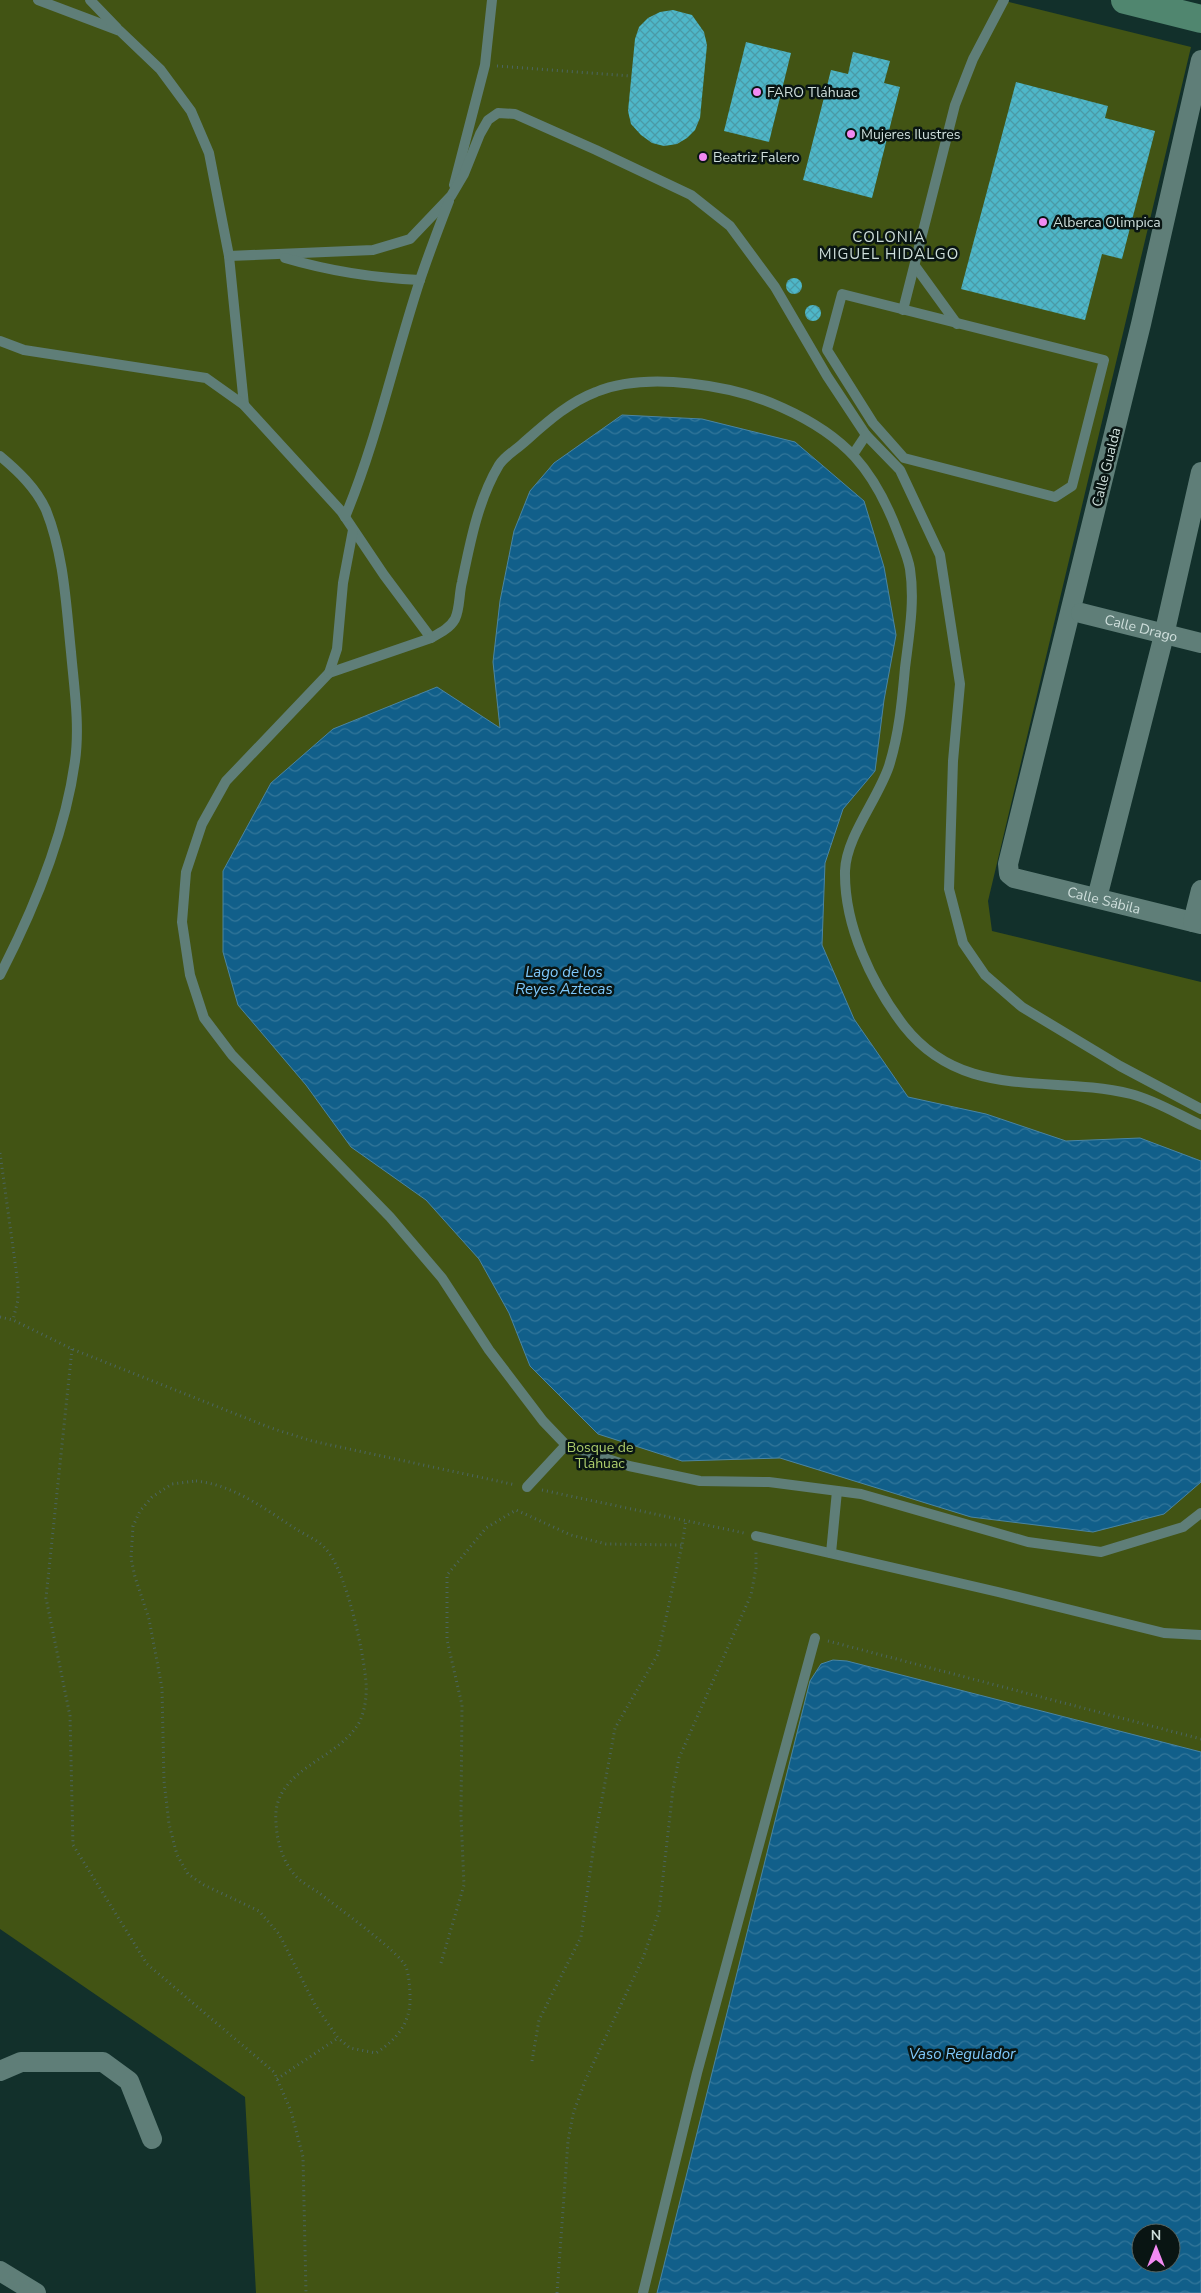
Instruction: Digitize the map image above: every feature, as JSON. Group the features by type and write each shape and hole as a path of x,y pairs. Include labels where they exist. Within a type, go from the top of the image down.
{"main road":[{"path":"1125,0 1201,19"}],"street":[{"name":"Calle Gualda","path":"1009,874 1008,864 1139,334 1201,60"},
{"path":"1097,898 1164,635 1201,472"},
{"name":"Calle Drago","path":"1082,613 1201,643"},
{"name":"Calle Sábila","path":"1009,874 1014,878 1197,923"},
{"path":"1197,923 1201,890"},
{"path":"0,2071 21,2062 103,2062 129,2081 152,2139"},
{"path":"0,2271 36,2293"}],"lane":[{"path":"38,0 120,31"},
{"path":"90,0 160,69 191,111 208,153 229,256 244,405"},
{"path":"345,517 362,475 386,401 420,280 451,196 485,65 492,0"},
{"path":"903,310 955,105 974,59 1004,0"},
{"path":"229,256 374,250 410,239 451,196 464,174 480,134 488,120 498,113 515,114 691,196 730,226 775,287 827,376 866,435 900,470 940,555 960,684 953,761 949,889 964,942 985,975 1022,1006 1120,1066 1201,1109"},
{"path":"277,255 322,269 420,280"},
{"path":"915,266 957,324"},
{"path":"842,294 903,310 1104,360 1072,486 1055,497 904,458 874,423 827,350 842,294"},
{"path":"0,341 24,350 206,378 244,405 345,517 431,638"},
{"path":"329,673 431,638 446,629 456,618 459,592 476,518 500,463 557,414 597,391 628,384 663,382 726,391 768,401 815,422 854,453 886,502 910,565 912,602 898,735 887,772 855,835 845,869 853,929 864,959 904,1025 924,1048 948,1065 978,1076 996,1079 1062,1084 1134,1094 1201,1125"},
{"path":"854,453 866,435"},
{"path":"0,456 25,477 45,508 55,536 64,583 77,736 75,762 59,831 27,923 0,975"},
{"path":"354,530 343,583 337,649 329,673 226,781 202,824 186,872 182,922 190,975 204,1018 232,1055 390,1217 442,1278 489,1350 543,1421 566,1444 629,1466 700,1481 769,1482 861,1494 1028,1542 1101,1552 1183,1527 1201,1512"},
{"path":"527,1487 566,1444"},
{"path":"831,1553 837,1491"},
{"path":"756,1536 1164,1633 1201,1635"},
{"path":"643,2293 697,2073 815,1638"}],"path":[{"path":"485,65 631,76"},
{"path":"0,1153 18,1284 18,1300 13,1320"},
{"path":"0,1317 13,1320 72,1349 271,1428 312,1441 756,1536 756,1568 751,1595 679,1758 673,1789 659,1912 643,1958 585,2081 573,2114 568,2141 557,2293"},
{"path":"72,1349 46,1598 70,1716 73,1845 147,1964 274,2072 291,2111 303,2157 306,2293"},
{"path":"196,1481 212,1482 250,1500 325,1547 334,1560 342,1579 362,1648 366,1685 365,1705 360,1721 349,1735 318,1761 288,1781 277,1801 275,1820 278,1845 294,1874 386,1946 406,1966 411,2008 402,2030 389,2044 376,2053 350,2048 338,2038 315,2005 272,1926 259,1912 204,1886 188,1874 177,1855 169,1824 164,1781 162,1688 149,1619 135,1577 131,1558 133,1526 140,1511 152,1497 172,1484 196,1481"},
{"path":"441,1963 464,1885 462,1705 447,1640 447,1575 486,1528 516,1510 571,1535 606,1544 682,1544"},
{"path":"532,2061 539,2020 581,1938 595,1837 615,1728 658,1654 686,1520"},
{"path":"815,1638 1201,1739"},
{"path":"277,2079 338,2038"}],"green space":[{"name":"Bosque de Tláhuac","path":"0,0 1001,0 1191,47 988,901 992,931 1201,982 1201,2293 256,2293 245,2097 0,1929"}],"water":[{"name":"Lago de los Reyes Aztecas","path":"622,415 702,419 795,442 864,501 884,567 896,635 884,700 875,771 843,809 825,863 822,945 854,1019 908,1097 986,1114 1066,1141 1140,1138 1201,1161 1201,1482 1164,1514 1093,1532 971,1517 780,1458 682,1461 598,1434 530,1366 509,1313 479,1259 426,1200 351,1147 306,1085 238,1005 223,952 223,871 271,783 333,729 437,687 500,728 493,662 500,601 514,531 530,491 554,463"},
{"name":"Vaso Regulador","path":"833,1660 847,1661 1201,1752 1201,2293 657,2293 810,1681 821,1664"}],"building":[{"path":"673,10 692,15 704,32 707,45 700,118 695,130 677,144 664,146 652,143 641,135 631,124 628,111 635,39 639,27 648,18 660,12"},
{"name":"FARO Tláhuac","path":"746,42 791,53 769,142 724,131"},
{"name":"Mujeres Ilustres","path":"853,52 890,61 884,83 900,87 872,198 803,180 831,70 848,74"},
{"path":"1016,82 1108,106 1105,118 1155,131 1122,259 1102,254 1085,320 961,289"},
{"path":"791,278 797,278 802,283 800,292 791,294 786,289 786,283"},
{"path":"810,305 816,305 821,310 819,319 810,321 805,316 805,310"}],"place":[{"name":"FARO Tláhuac","path":"757,92"},
{"name":"Mujeres Ilustres","path":"851,134"},
{"name":"Beatriz Falero","path":"703,157"},
{"name":"Alberca Olimpica","path":"1043,222"}],"district":[{"name":"COLONIA MIGUEL HIDALGO","path":"889,246"}]}
